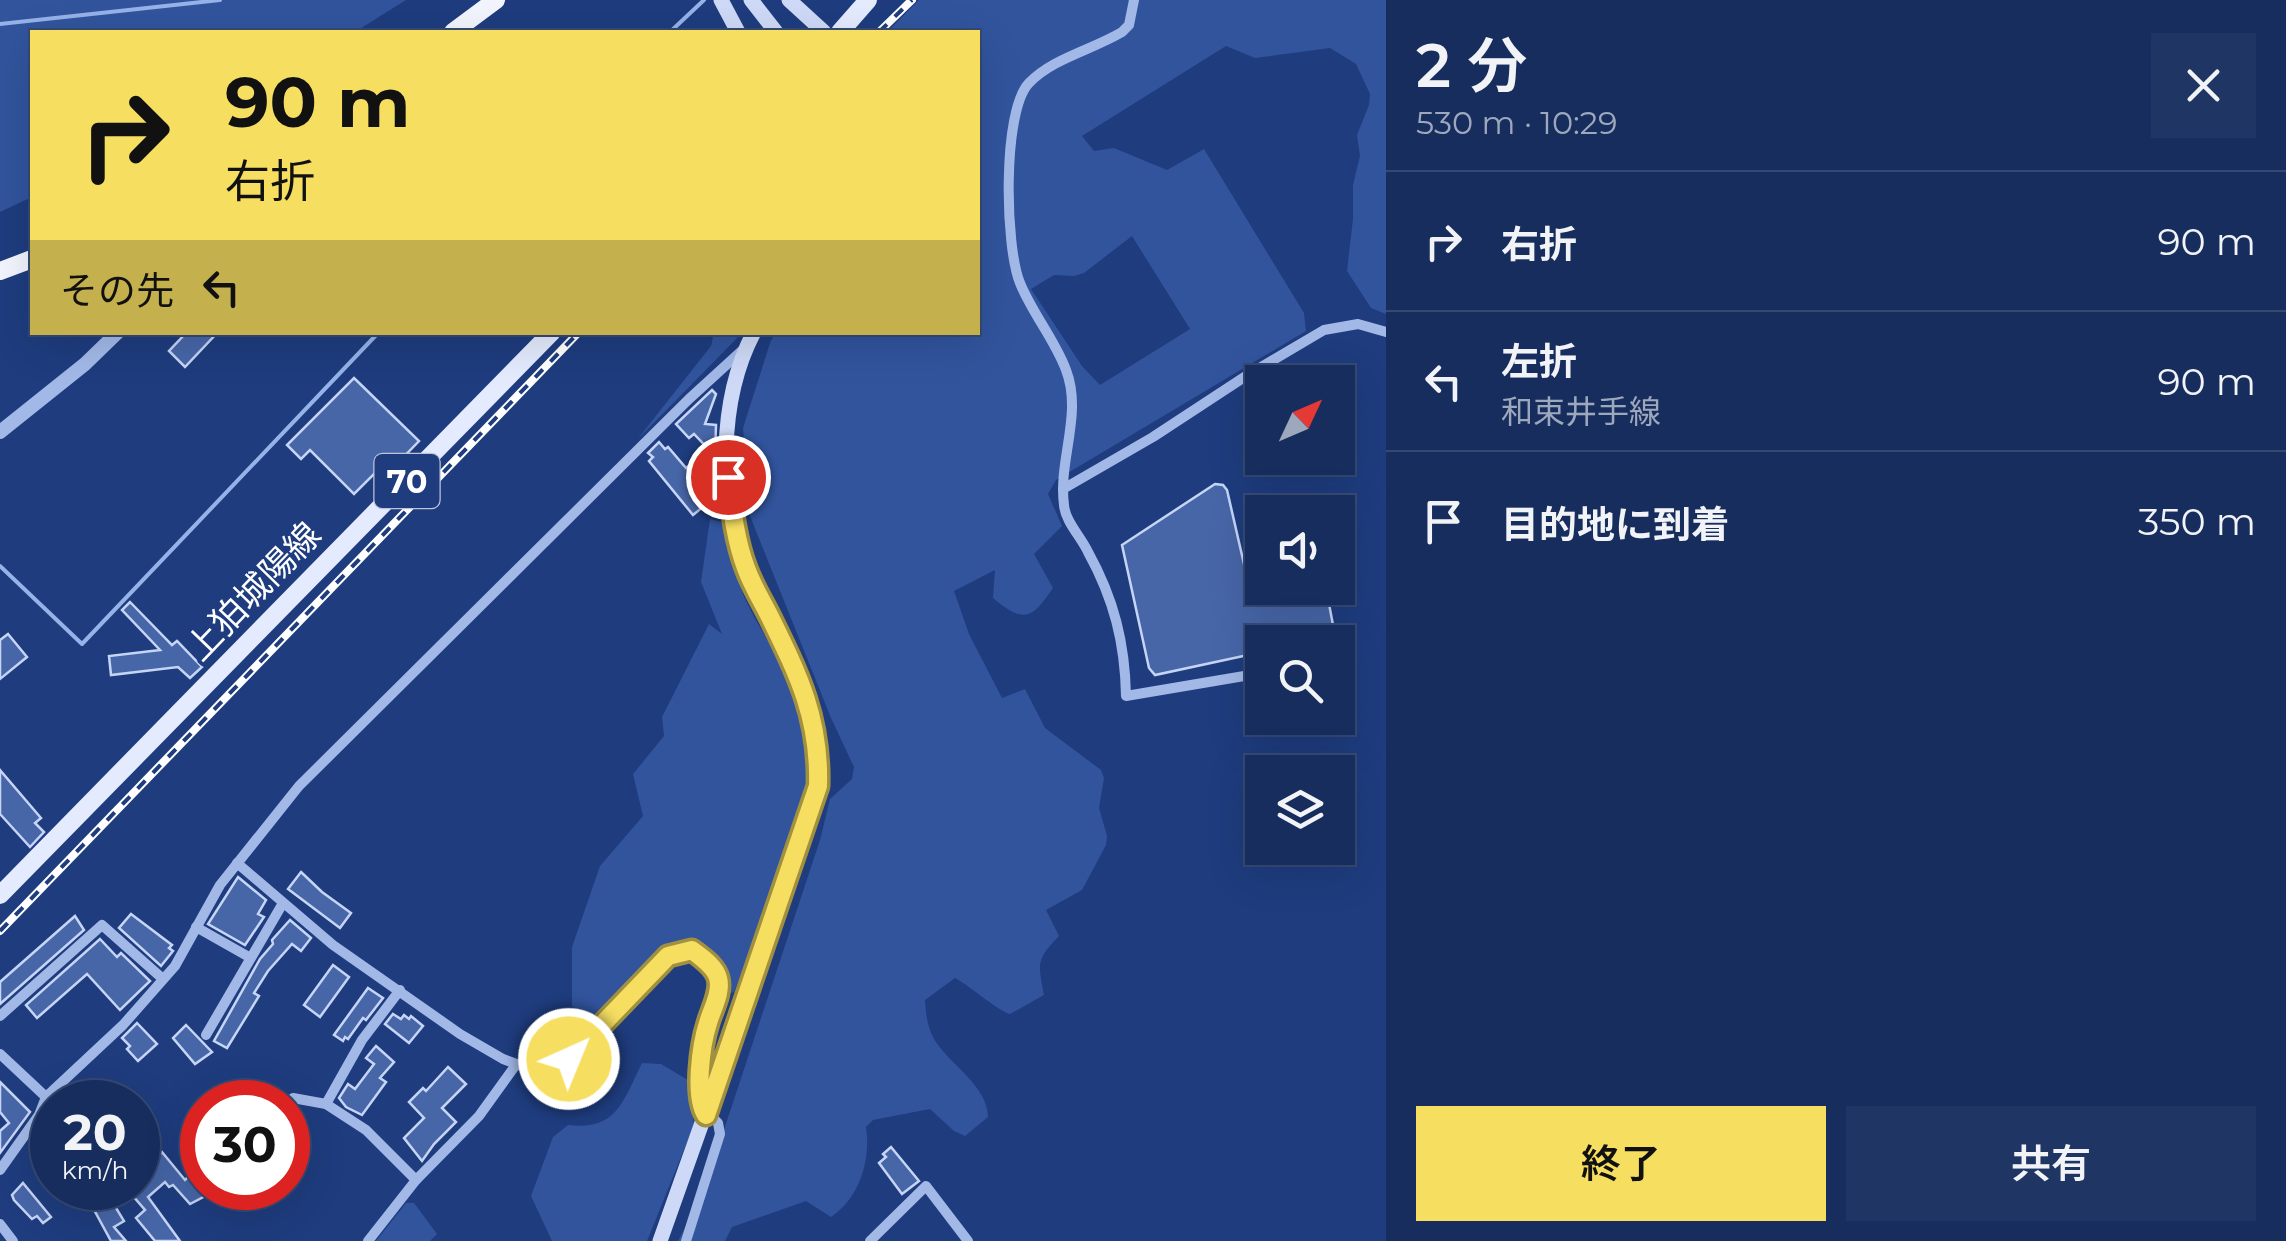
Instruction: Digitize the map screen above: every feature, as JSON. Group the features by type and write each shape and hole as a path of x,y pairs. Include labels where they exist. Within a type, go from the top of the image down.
{"highway":[{"path":"456,30 496,0"},
{"path":"0,271 30,260"}],"main road":[{"path":"720,0 737,30"},
{"path":"751,0 774,30"},
{"path":"789,0 822,30"},
{"path":"842,30 868,0"},
{"name":"上狛城陽線","path":"0,895 549,335"},
{"path":"660,1241 818,786 819,749 810,709 796,669 746,569 733,522 728,438 732,399 751,339"}],"street":[{"path":"1134,0 1129,25 1122,32 1047,69 1028,84 1017,100 1010,160 1011,254 1020,282 1066,371 1072,419 1064,511 1111,597 1126,658 1126,696 1245,676"},
{"path":"1063,489 1324,330 1358,324 1386,332"},
{"path":"0,432 115,335"},
{"path":"64,1080 123,1025 174,966 237,862 299,786 751,339"},
{"path":"237,862 333,945 460,1034 514,1066 538,1072 552,1071 569,1059 668,956 692,950 717,973 719,988 706,1030 699,1104 718,1124 720,1134 686,1241"},
{"path":"206,1035 282,903"},
{"path":"0,1016 102,926 163,979"},
{"path":"196,927 250,956"},
{"path":"326,1104 362,1040 400,990"},
{"path":"0,1054 30,1082"},
{"path":"368,1241 416,1180 480,1116 514,1066"},
{"path":"310,1101 326,1104 366,1130 416,1180"},
{"path":"0,1170 30,1127"},
{"path":"870,1241 926,1186 968,1241"},
{"path":"0,1224 13,1241"}],"shaded area":[{"path":"0,0 406,0 358,30 30,30 30,198 0,212"},
{"path":"919,0 1386,0 1386,314 1371,308 1347,271 1353,185 1360,156 1357,135 1370,94 1356,64 1330,48 1255,58 1226,46 1082,136 1094,151 1114,148 1167,170 1204,149 1304,313 1306,331 1056,480 1048,494 1062,526 1034,554 1053,588 1033,612 1012,612 993,598 995,570 954,591 969,634 1002,698 1025,689 1045,728 1101,770 1104,778 1099,808 1106,845 1082,890 1046,910 1059,936 1041,962 1044,995 1010,1014 955,978 925,1000 934,1039 982,1095 988,1117 965,1136 930,1109 873,1120 866,1127 865,1165 856,1189 831,1217 806,1201 732,1227 725,1241 678,1241 702,1196 820,840 830,799 852,779 854,767 750,516 743,428 774,335 980,335 980,30 889,30","holes":["1132,236 1190,329 1100,385 1082,366 1031,289 1054,275 1084,273"]},
{"path":"714,335 740,335 637,440 711,346"},
{"path":"710,519 722,522 743,593 787,674 804,720 808,753 799,823 775,894 734,992 725,995 726,982 710,957 695,947 681,945 662,953 593,1026 572,1006 572,947 600,866 643,816 633,774 664,736 662,717 709,624 722,634 701,582"},
{"path":"642,1063 661,1064 688,1080 694,1125 647,1241 552,1241 531,1196 553,1137 568,1125 584,1126 608,1118 623,1101"},
{"path":"406,1203 414,1203 437,1234 430,1241 376,1241"}],"building":[{"path":"184,335 215,335 185,367 169,351"},
{"path":"354,378 419,441 389,472 383,465 354,494 310,450 301,459 287,445"},
{"path":"712,390 716,394 705,424 716,425 715,456 694,434 689,438 676,424"},
{"path":"659,442 686,468 709,449 715,497 693,515 649,461 653,457 648,453"},
{"path":"1215,484 1223,485 1245,564 1245,605 1329,605 1333,625 1245,625 1245,656 1155,675 1149,668 1122,545"},
{"path":"130,602 172,645 177,641 202,667 190,678 178,667 111,675 109,656 160,650 122,610"},
{"path":"8,634 27,657 0,679 0,640"},
{"path":"0,770 41,818 35,823 44,832 30,847 0,814"},
{"path":"301,872 351,913 340,928 288,889"},
{"path":"238,877 266,900 258,914 264,917 245,945 208,924"},
{"path":"131,914 172,945 169,948 173,951 161,966 119,928"},
{"path":"75,916 84,930 0,1004 0,982"},
{"path":"290,920 311,938 301,951 292,944 268,971 254,993 259,996 227,1048 214,1041 260,959"},
{"path":"100,939 150,981 120,1010 87,974 37,1018 26,1005"},
{"path":"333,965 349,977 320,1017 304,1005"},
{"path":"368,988 383,998 343,1041 334,1035"},
{"path":"393,1014 401,1019 411,1016 423,1026 409,1043 385,1024"},
{"path":"137,1023 157,1044 138,1061 122,1038"},
{"path":"186,1025 212,1052 195,1064 173,1038"},
{"path":"376,1046 394,1062 380,1078 386,1082 362,1115 346,1107 339,1098 348,1084 355,1089 374,1064 366,1058"},
{"path":"448,1067 466,1084 442,1108 456,1122 422,1161 404,1138 424,1118 409,1102 423,1088 426,1091"},
{"path":"0,1082 30,1112 0,1153 0,1131 9,1123 0,1112"},
{"path":"891,1147 919,1181 902,1194 879,1163"},
{"path":"162,1152 180,1174 180,1193 165,1182 160,1186"},
{"path":"23,1183 30,1192 30,1210 45,1210 51,1217 43,1223 37,1216 32,1219 12,1195"},
{"path":"94,1210 117,1210 124,1221 114,1227 126,1241 111,1241"},
{"path":"145,1210 157,1210 180,1241 155,1241 136,1218"}],"waterway":[{"path":"0,24 220,0"},
{"path":"672,30 704,0"},
{"path":"0,566 82,644 376,335"}],"railway":[{"path":"881,30 912,0"},
{"path":"0,931 576,335"}],"route":[{"path":"569,1059 668,956 692,950 717,973 719,988 706,1030 700,1086 699,1104 706,1115 818,786 819,749 810,709 796,669 746,569 733,522 728,477"}]}
